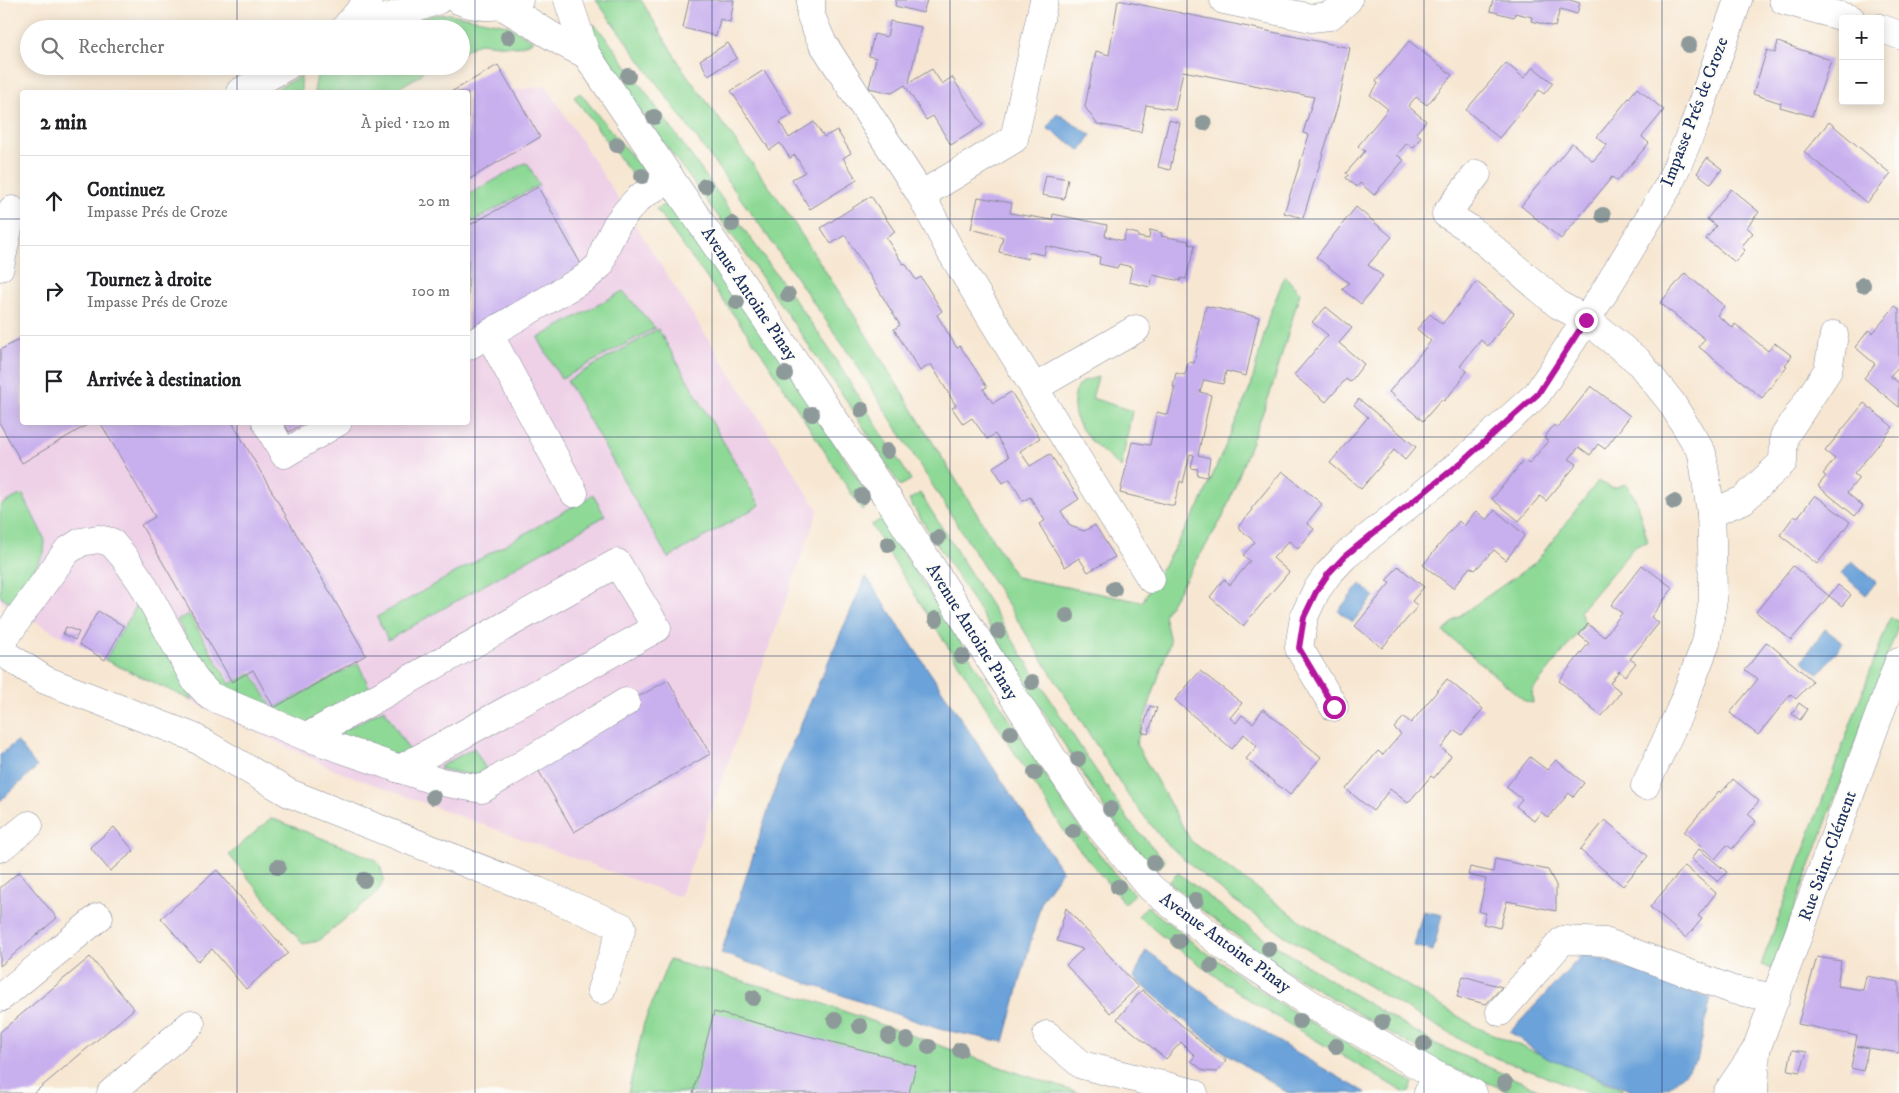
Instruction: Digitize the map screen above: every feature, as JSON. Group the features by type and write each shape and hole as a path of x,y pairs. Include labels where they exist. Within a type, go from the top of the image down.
{"street":[{"path":"352,20 369,0"},
{"path":"381,20 438,0"},
{"path":"458,0 467,4 486,7 511,3 528,20 566,46 586,54"},
{"name":"Avenue Antoine Pinay","path":"568,0 586,54 891,503 1052,757 1095,821 1151,888 1224,946 1432,1084 1473,1093"},
{"path":"811,0 811,16 822,42 921,195 951,252 1151,579"},
{"path":"921,195 1014,139 1044,0"},
{"path":"1224,0 1311,18 1330,16 1348,0"},
{"name":"Impasse Prés de Croze","path":"1334,707 1299,648 1304,617 1316,592 1328,574 1345,556 1434,486 1538,394 1669,185 1695,123 1738,0"},
{"path":"1783,0 1839,16"},
{"path":"1884,29 1899,35"},
{"path":"244,90 271,75"},
{"path":"1477,174 1446,214 1470,230 1559,305 1586,320 1638,361 1672,402 1702,453 1712,513 1712,600 1706,643 1680,713 1645,786"},
{"path":"574,493 478,340 585,278 600,265 604,248 617,224 627,211 639,198 670,177"},
{"path":"1,256 11,210"},
{"path":"1034,388 1136,329"},
{"path":"1712,513 1743,500 1783,462 1784,437 1828,370 1834,335"},
{"path":"268,425 284,454 333,425"},
{"path":"0,646 67,551 80,542 98,539 111,542 124,557 142,583 195,680 210,696 307,737 400,770 436,780 482,789 626,702"},
{"path":"307,737 616,563 657,628 400,770"},
{"path":"0,651 44,680 194,737 289,793 622,927 600,990"},
{"name":"Rue Saint-Clément","path":"1727,1093 1756,1050 1899,661"},
{"path":"0,848 29,825"},
{"path":"0,998 99,917"},
{"path":"1500,1012 1562,940 1605,942 1733,990 1776,998"},
{"path":"111,1093 190,1024"},
{"path":"1047,1035 1082,1065 1194,1093"},
{"name":"Rue Saint-Clément","path":"1754,1093 1756,1050"}],"shaded area":[{"path":"498,65 513,90 546,86 818,510 680,897 337,771 105,660 0,600 0,350 20,338 20,425 470,425 470,90 454,90"}],"green space":[{"path":"596,0 641,0 684,71 779,200 854,315 1016,577 1142,602 1200,505 1251,386 1269,315 1285,276 1300,293 1271,391 1223,517 1164,615 1170,642 1136,744 1191,841 1301,921 1476,1027 1622,1089 1621,1093 1588,1093 1484,1053 1285,936 1231,898 1163,840 1129,797 858,367 762,228"},
{"path":"450,14 507,25 534,41 518,47 479,43 470,48 470,20 414,20 433,15"},
{"path":"594,24 611,44 822,338 911,480 900,486 849,404 743,250 625,90 590,27"},
{"path":"317,75 421,75 395,90 314,90"},
{"path":"301,76 301,90 274,90"},
{"path":"580,93 652,181 642,188 574,97"},
{"path":"525,163 528,164 539,185 470,223 470,194"},
{"path":"669,202 772,345 873,502 862,510 761,352 656,209"},
{"path":"623,291 655,328 561,379 538,338"},
{"path":"658,329 760,505 668,558 567,381"},
{"path":"1098,377 1092,398 1132,411 1121,468 1089,439 1077,421 1074,411 1075,394 1080,383"},
{"path":"1598,481 1613,488 1626,484 1636,500 1648,542 1636,545 1580,611 1585,624 1532,691 1533,703 1526,702 1444,632 1455,619 1536,562"},
{"path":"920,493 1130,822 1165,861 1156,871 1111,818 909,500"},
{"path":"23,495 45,540 44,553 13,604 0,596 0,505"},
{"path":"593,495 605,516 388,640 377,617"},
{"path":"882,519 1070,814 1112,871 1134,894 1125,904 1064,831 871,525"},
{"path":"138,603 189,690 193,701 105,660"},
{"path":"189,614 230,684 252,673 273,709 358,663 370,689 304,724 214,685 209,680 177,620"},
{"path":"1890,618 1899,621 1899,624 1772,969 1761,965"},
{"path":"384,709 412,755 404,758 341,737 341,732"},
{"path":"474,748 488,773 479,777 440,769 441,766"},
{"path":"271,818 372,858 380,865 384,879 378,892 318,941 303,944 229,855"},
{"path":"1178,873 1256,933 1436,1044 1547,1093 1514,1093 1458,1071 1278,966 1203,911 1169,882"},
{"path":"1147,906 1200,948 1271,998 1413,1083 1408,1093 1405,1093 1255,1004 1174,946 1138,916"},
{"path":"669,960 818,1002 1079,1093 628,1093 644,1023"}],"water":[{"path":"1057,113 1091,135 1081,151 1047,128"},
{"path":"1852,561 1876,582 1866,595 1841,573"},
{"path":"866,576 1062,871 1042,899 1004,1042 939,1029 721,953 784,762"},
{"path":"1360,584 1374,596 1353,622 1338,611"},
{"path":"1825,629 1843,643 1819,674 1802,661"},
{"path":"17,741 37,767 0,801 0,755"},
{"path":"1423,911 1442,915 1433,951 1414,946"},
{"path":"1146,950 1215,1001 1295,1052 1366,1093 1288,1093 1213,1045 1134,978"},
{"path":"1584,953 1711,998 1697,1061 1672,1085 1655,1093 1637,1093 1541,1055 1510,1032"}],"building":[{"path":"689,0 734,0 730,22 720,19 716,36 683,28"},
{"path":"896,0 927,0 923,13 895,6"},
{"path":"1118,0 1350,48 1338,105 1303,218 1284,213 1309,135 1303,133 1314,97 1183,71 1175,110 1146,105 1141,132 1097,124 1085,107 1096,51 1109,55"},
{"path":"1493,0 1570,0 1580,3 1577,14 1560,9 1555,27 1531,21 1532,17 1515,13 1514,17 1490,11"},
{"path":"890,21 921,27 909,83 932,69 942,84 952,77 983,125 951,145 933,116 926,120 905,85 892,93 869,88 876,58 869,56 874,34 887,37"},
{"path":"1409,41 1452,75 1427,105 1416,97 1408,106 1426,121 1416,133 1421,137 1413,148 1407,143 1397,155 1404,160 1374,195 1360,183 1357,187 1346,178 1348,175 1346,173 1365,151 1358,146 1388,109 1370,95 1378,84 1376,81"},
{"path":"1778,42 1831,60 1812,116 1780,107 1781,103 1753,94 1767,50 1775,53"},
{"path":"728,43 737,58 708,75 700,60"},
{"path":"1506,63 1524,78 1533,67 1553,83 1544,94 1539,90 1499,138 1466,110"},
{"path":"498,65 540,137 470,179 470,90 454,90"},
{"path":"764,70 792,115 780,122 789,138 814,122 824,137 837,130 851,153 843,158 857,180 810,209 792,179 805,172 795,155 790,158 780,143 770,150 731,91"},
{"path":"1637,88 1664,110 1642,137 1649,143 1617,181 1612,177 1561,239 1521,206 1572,143 1593,161 1607,145 1597,137"},
{"path":"1169,120 1180,123 1170,170 1158,167"},
{"path":"1829,122 1891,174 1867,203 1804,152"},
{"path":"1707,158 1722,169 1711,184 1697,173"},
{"path":"1046,175 1068,179 1064,199 1042,195"},
{"path":"538,187 582,266 470,330 470,225"},
{"path":"1731,189 1759,212 1747,227 1753,233 1741,247 1745,250 1735,262 1706,239 1716,226 1707,219"},
{"path":"871,196 895,232 886,238 916,280 921,277 942,311 937,315 957,348 960,346 987,387 983,389 993,403 1011,392 1040,438 1020,451 1030,466 1050,454 1079,499 1061,511 1070,526 1084,531 1095,525 1115,557 1088,572 1079,558 1065,567 1039,524 1045,521 1030,497 1023,501 1010,479 1003,483 993,467 1009,457 995,434 987,439 972,418 963,424 952,408 956,406 931,364 920,371 908,352 894,329 900,325 845,235 831,244 821,228"},
{"path":"978,197 1012,203 1010,213 1052,220 1053,214 1107,225 1105,236 1123,241 1126,231 1138,234 1138,237 1149,239 1150,230 1162,233 1161,236 1189,241 1188,244 1195,245 1186,279 1181,278 1180,281 1153,275 1150,287 1129,282 1132,267 1119,264 1117,268 1099,264 1100,257 1046,246 1044,255 1029,252 1028,259 999,252 1003,237 971,229"},
{"path":"1356,207 1392,237 1368,265 1383,276 1361,304 1342,289 1349,283 1316,257"},
{"path":"1685,273 1724,306 1717,315 1733,328 1735,324 1768,351 1775,343 1792,356 1785,365 1787,366 1762,398 1699,347 1705,339 1660,303"},
{"path":"1477,282 1514,313 1488,346 1481,340 1460,366 1467,371 1457,386 1444,401 1442,399 1423,421 1389,392 1431,341 1417,329 1430,314 1442,324"},
{"path":"1206,306 1259,317 1246,376 1226,371 1223,384 1204,380 1200,392 1211,395 1198,455 1210,458 1207,477 1197,475 1198,469 1191,468 1194,455 1190,454 1183,483 1180,481 1174,506 1120,493 1132,442 1150,445 1157,412 1168,415 1175,387 1173,387 1176,373 1185,375 1188,362 1194,363"},
{"path":"1895,306 1899,309 1899,366 1890,376 1899,383 1899,407 1864,378 1875,364 1855,347 1869,330 1873,333"},
{"path":"1326,307 1352,328 1339,343 1364,364 1350,382 1346,379 1326,402 1294,375 1328,335 1312,322"},
{"path":"20,339 20,425 87,425 22,463 0,424 0,350"},
{"path":"1591,386 1630,416 1605,449 1598,444 1590,455 1579,447 1569,459 1577,464 1546,501 1540,496 1519,521 1492,499 1524,460 1529,464 1548,441 1544,438 1554,425 1558,428"},
{"path":"1359,399 1416,447 1405,460 1394,450 1361,489 1330,463 1368,417 1354,405"},
{"path":"1864,403 1893,427 1854,474 1859,478 1847,493 1863,506 1855,516 1818,486 1826,476 1823,474 1835,459 1825,451"},
{"path":"102,425 234,425 366,655 274,708 253,670 232,682 141,525 155,517"},
{"path":"286,425 301,425 289,432"},
{"path":"1282,471 1322,504 1307,523 1314,529 1298,549 1289,541 1273,558 1289,572 1243,626 1210,597 1224,579 1230,585 1250,561 1243,555 1255,542 1238,527"},
{"path":"1815,495 1850,522 1817,564 1780,535 1794,516 1797,518"},
{"path":"1495,510 1525,535 1506,560 1494,550 1475,570 1470,567 1453,588 1423,565 1459,521 1464,526 1476,511 1487,520"},
{"path":"1642,565 1673,588 1651,617 1659,623 1630,659 1636,663 1625,676 1619,671 1610,683 1621,692 1602,716 1559,681 1589,643 1579,635 1588,624 1604,637 1622,613 1611,605"},
{"path":"1398,566 1424,587 1412,601 1418,606 1382,648 1355,626 1390,583 1386,581"},
{"path":"1793,566 1829,596 1791,640 1756,612"},
{"path":"1838,585 1851,595 1842,606 1829,596"},
{"path":"98,611 124,626 105,660 79,644"},
{"path":"66,627 79,632 75,640 63,634"},
{"path":"1767,642 1813,681 1796,699 1791,694 1758,735 1730,713 1758,679 1745,670"},
{"path":"1200,671 1242,703 1230,718 1236,723 1242,715 1253,723 1263,709 1321,757 1290,795 1246,759 1257,746 1244,734 1232,749 1175,700"},
{"path":"1447,679 1483,709 1462,735 1455,730 1441,748 1451,756 1434,778 1431,776 1408,803 1390,789 1373,811 1346,789 1378,751 1383,755 1401,734 1394,728 1404,717 1411,723"},
{"path":"668,680 710,754 574,832 537,768 636,711 631,701"},
{"path":"1799,703 1807,709 1800,720 1792,714"},
{"path":"1150,706 1157,708 1148,734 1142,732"},
{"path":"1530,757 1547,770 1556,760 1584,783 1573,797 1569,793 1548,818 1541,812 1534,821 1516,806 1522,799 1506,787"},
{"path":"1733,779 1759,801 1748,814 1756,821 1732,849 1727,845 1715,859 1684,832 1719,791 1721,793"},
{"path":"1605,820 1648,856 1623,886 1580,850"},
{"path":"114,827 134,851 110,871 90,847"},
{"path":"1699,849 1727,872 1718,882 1691,859"},
{"path":"1495,859 1548,870 1556,885 1556,911 1507,901 1500,928 1483,924 1486,913 1479,912 1486,879 1468,875 1470,867 1493,872"},
{"path":"1685,866 1716,893 1698,916 1702,919 1686,938 1650,907"},
{"path":"217,870 288,953 246,989 212,949 198,961 161,918"},
{"path":"19,872 57,918 0,966 0,888"},
{"path":"1066,908 1138,987 1110,1013 1066,965 1083,949 1057,941"},
{"path":"90,957 134,1009 34,1093 0,1093 0,1032"},
{"path":"1817,957 1841,961 1837,986 1863,990 1866,976 1899,982 1899,1053 1857,1046 1868,1049 1863,1071 1851,1068 1857,1036 1798,1024"},
{"path":"1463,976 1502,987 1486,1004 1457,997"},
{"path":"1142,990 1204,1045 1226,1061 1217,1072 1204,1071 1191,1061 1195,1056 1181,1042 1166,1059 1117,1019"},
{"path":"714,1012 891,1057 891,1059 916,1066 909,1093 693,1093"},
{"path":"1792,1050 1807,1052 1800,1072 1788,1070"}],"route":[{"path":"1334,707 1299,648 1304,617 1316,592 1328,574 1345,556 1434,486 1538,394 1586,320"}]}
